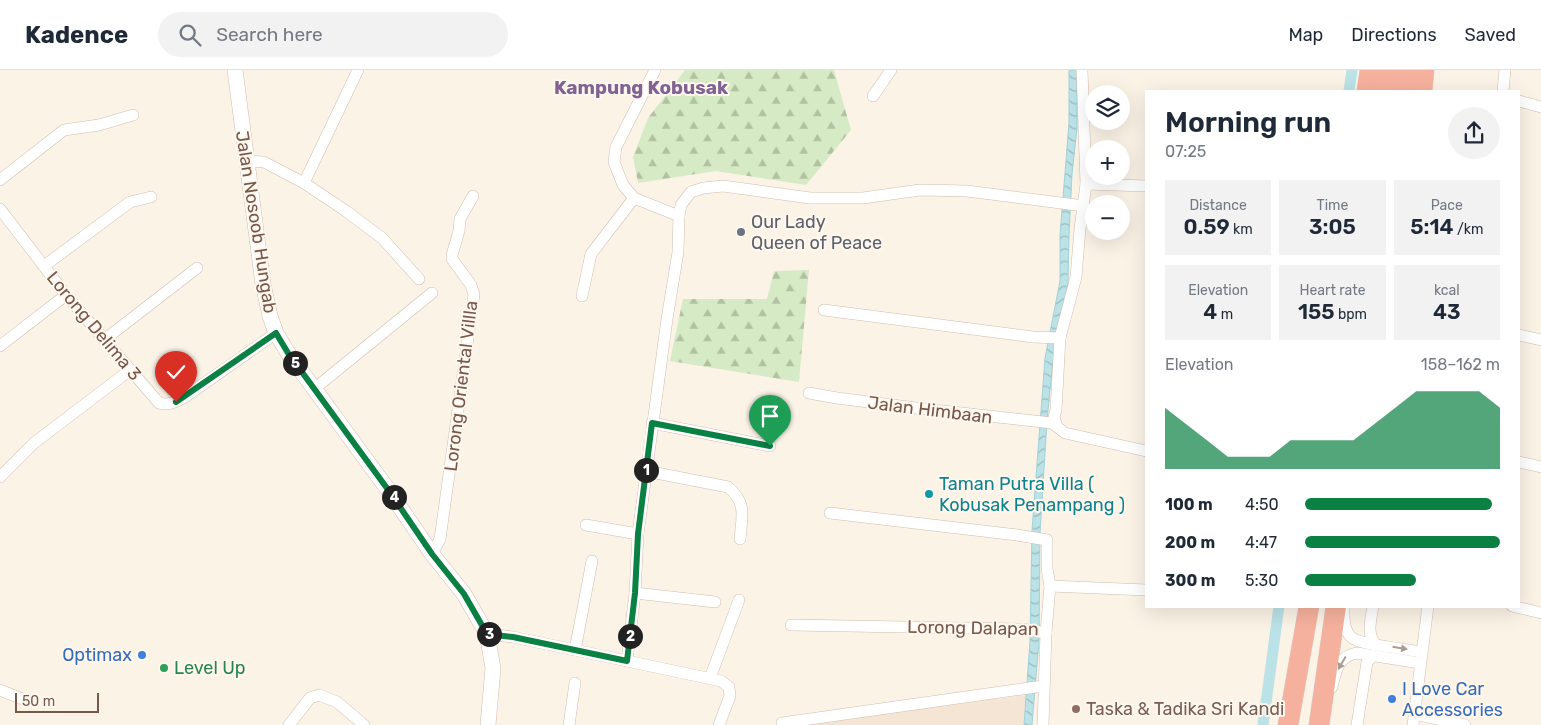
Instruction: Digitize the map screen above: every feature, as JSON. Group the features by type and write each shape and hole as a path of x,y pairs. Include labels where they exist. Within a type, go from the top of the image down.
{"highway":[{"path":"1367,90 1370,70"},
{"path":"1384,90 1387,70"},
{"path":"1404,90 1407,70"},
{"path":"1422,90 1424,70"},
{"path":"1288,725 1309,608"},
{"path":"1320,721 1336,608"}],"main road":[{"name":"Jalan Nosoob Hungab","path":"235,70 263,284 276,333 288,353 389,491 432,554 464,594 487,634 493,668 488,725"}],"street":[{"path":"304,183 358,70"},
{"path":"655,70 616,147 614,162 622,185 634,198 679,216"},
{"path":"873,96 891,70"},
{"path":"1082,70 1085,156"},
{"path":"1503,90 1506,70"},
{"path":"1520,101 1541,107"},
{"path":"0,180 64,130 100,125 133,115"},
{"path":"246,161 264,162 304,183 382,238 419,279"},
{"path":"1086,185 1078,204 1080,229 1076,277 1060,338 1054,423 1065,433 1145,451"},
{"path":"1116,185 1145,186"},
{"path":"627,661 635,593 638,534 652,423 678,252 679,216 681,205 691,192 703,188 723,186 810,198 863,198 920,190 967,191 1078,204"},
{"name":"Lorong Oriental Villla","path":"432,554 440,539 474,301 471,285 452,258 452,255 459,231 460,219 473,196"},
{"path":"44,266 130,202 151,198"},
{"path":"582,296 590,254 634,198"},
{"name":"Lorong Delima 3","path":"0,209 4,222 44,266 104,340 159,402 164,404 176,402 276,333"},
{"path":"104,340 197,268"},
{"path":"314,389 432,293"},
{"path":"0,346 66,295"},
{"path":"824,310 1033,337 1060,338"},
{"path":"1520,335 1541,340"},
{"path":"0,477 34,442 130,370"},
{"name":"Jalan Himbaan","path":"810,393 838,398 1054,423"},
{"path":"652,423 770,446"},
{"path":"1520,462 1541,467"},
{"path":"646,471 728,487 736,494 742,504 740,539"},
{"name":"Lorong Dalapan","path":"791,625 1022,629 1046,632 1050,586 1047,568 1047,540 830,513"},
{"path":"586,525 638,534"},
{"path":"575,650 592,561"},
{"path":"1050,586 1145,590"},
{"path":"635,593 715,602"},
{"path":"710,678 739,600"},
{"path":"1344,608 1344,624 1352,638 1374,650"},
{"path":"1372,608 1369,633 1374,650"},
{"path":"1428,608 1413,720 1465,725"},
{"path":"1520,608 1541,613"},
{"path":"1043,725 1040,687 1046,632"},
{"path":"487,634 513,637 721,681 729,687 730,696 719,725"},
{"path":"1357,725 1367,662 1374,650"},
{"path":"1320,721 1343,658 1348,654 1374,650 1420,657"},
{"path":"569,725 575,683"},
{"path":"782,725 782,723 1040,687"},
{"path":"0,690 25,700"},
{"path":"289,725 310,698 319,694 338,702 364,725"}],"shaded area":[{"path":"1026,695 1024,725 797,725"}],"green space":[{"path":"685,70 834,70 851,130 806,185 716,171 638,183 633,157 648,118"},
{"path":"809,270 799,382 670,361 683,299 767,299 774,271"}],"water":[{"path":"1069,70 1077,70 1077,128 1072,174 1068,283 1053,360 1047,421 1040,533 1039,641 1032,725 1024,725 1030,641 1032,530 1045,358 1060,281 1060,235 1069,123"}],"waterway":[{"path":"1349,90 1352,70"},
{"path":"1263,725 1279,608"}],"place":[{"name":"Our Lady Queen of Peace","path":"741,232"},
{"name":"Taman Putra Villa ( Kobusak Penampang )","path":"929,494"},
{"name":"Optimax","path":"142,655"},
{"name":"Level Up","path":"164,668"},
{"name":"I Love Car Accessories","path":"1392,699"},
{"name":"Taska & Tadika Sri Kandi","path":"1076,709"}],"district":[{"name":"Kampung Kobusak","path":"641,87"}],"route":[{"path":"176,402 276,333 288,353 414,525 432,554 464,594 487,634 513,637 627,661 635,593 638,534 652,423 770,446"}]}
